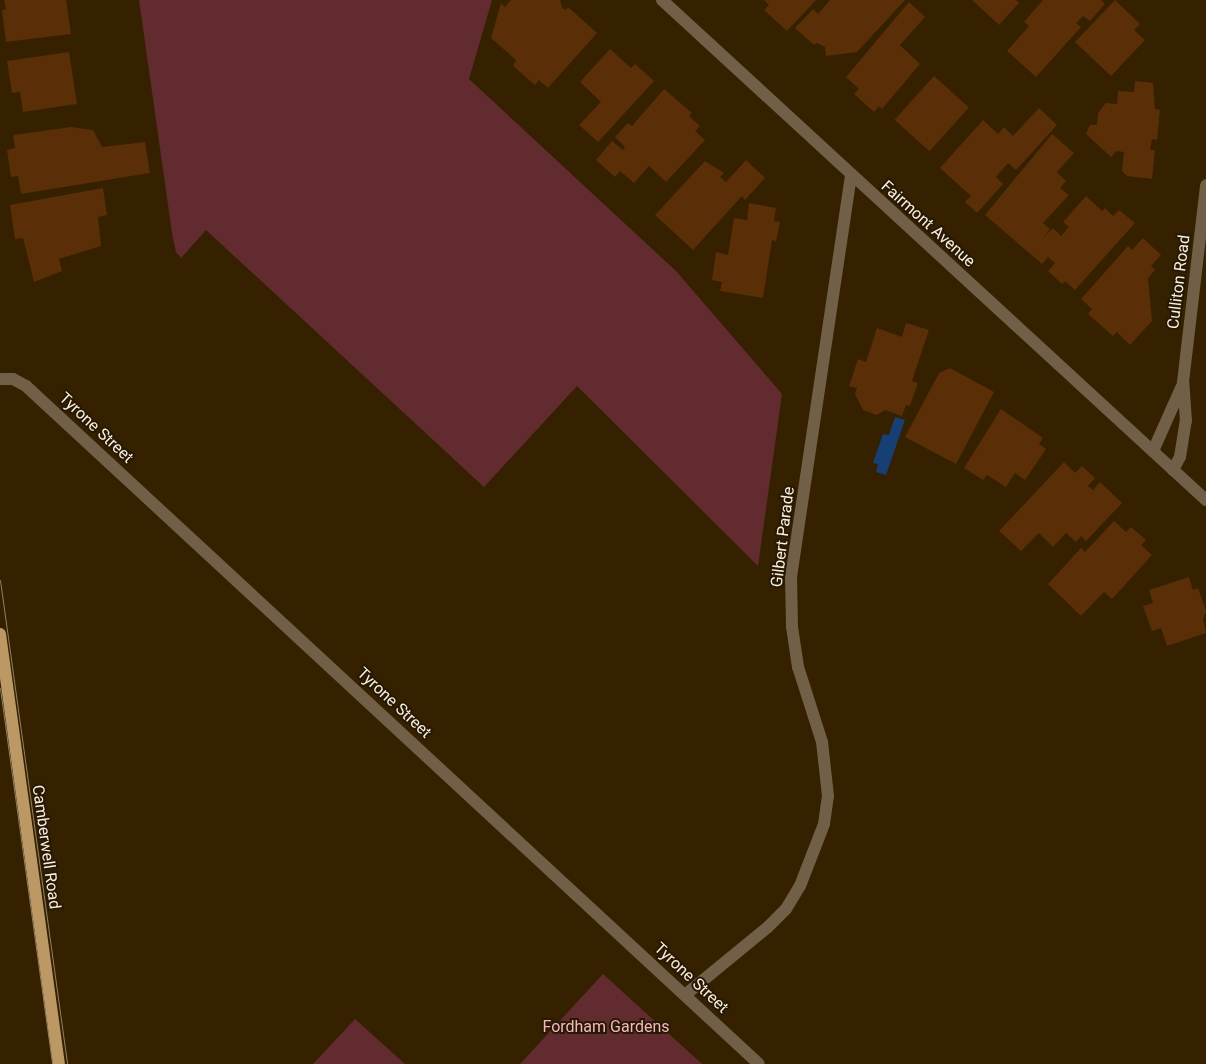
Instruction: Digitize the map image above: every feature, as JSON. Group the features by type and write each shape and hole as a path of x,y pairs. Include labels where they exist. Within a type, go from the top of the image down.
{"main road":[{"name":"Camberwell Road","path":"0,634 59,1064"}],"street":[{"name":"Fairmont Avenue","path":"662,0 1206,500"},
{"name":"Gilbert Parade","path":"685,995 768,927 786,909 800,886 824,824 828,796 824,752 798,668 792,627 791,578 851,175"},
{"name":"Culliton Road","path":"1173,470 1180,457 1186,421 1184,382 1206,186"},
{"name":"Tyrone Street","path":"0,379 13,379 26,386 759,1064"},
{"name":"Culliton Road","path":"1153,451 1184,382"}],"green space":[{"path":"139,0 492,0 469,79 676,271 782,394 758,566 577,386 484,487 206,230 181,258 176,252 172,233"},
{"name":"Fordham Gardens","path":"603,974 702,1064 520,1064"},
{"path":"355,1019 405,1064 313,1064"}],"water":[{"path":"895,417 905,420 886,475 876,472 878,464 873,463 883,434 889,435"}],"building":[{"path":"4,0 66,0 71,34 6,42 2,10 6,9"},
{"path":"511,0 560,0 562,8 566,10 568,7 597,33 548,88 539,80 535,85 513,66 516,60 491,38 501,3 505,7"},
{"path":"764,0 816,0 787,31 764,10 769,5"},
{"path":"830,0 905,0 857,52 826,56 825,47 817,43 814,45 795,28 813,9 818,14"},
{"path":"972,0 1016,0 1019,3 999,25"},
{"path":"1043,0 1101,0 1105,4 1090,21 1083,16 1076,23 1081,27 1036,77 1007,51 1029,26 1024,22"},
{"path":"1115,0 1140,24 1134,30 1145,40 1111,76 1075,42"},
{"path":"909,2 925,17 900,45 920,64 882,109 879,106 874,112 854,94 859,89 846,77"},
{"path":"610,49 631,68 635,64 654,81 598,142 579,125 601,102 580,82"},
{"path":"69,52 77,104 23,112 20,92 12,93 7,61"},
{"path":"934,76 969,107 929,151 895,120"},
{"path":"1135,81 1153,83 1155,109 1160,110 1157,140 1152,139 1150,150 1155,150 1152,179 1127,176 1122,171 1124,152 1116,151 1111,157 1086,134 1090,125 1097,125 1098,113 1106,103 1117,104 1118,91 1134,92"},
{"path":"664,89 692,113 689,116 700,126 695,131 705,140 666,182 649,166 634,183 620,171 615,177 596,160 612,141 623,150 625,147 615,137 628,123 632,126"},
{"path":"1039,108 1057,125 1016,170 1008,163 996,177 1003,184 977,213 965,202 971,196 940,168 983,120 998,134 1004,127 1013,136"},
{"path":"71,127 93,130 102,147 145,142 150,173 21,194 18,176 11,177 7,150 15,148 13,135"},
{"path":"1052,134 1074,153 1057,172 1066,181 1060,188 1069,195 1043,223 1050,229 1043,238 1053,228 1061,236 1069,227 1063,222 1086,196 1102,211 1105,208 1113,216 1119,210 1135,223 1075,290 1065,281 1062,284 1048,271 1055,263 1048,257 1042,264 985,215"},
{"path":"746,160 765,178 745,200 742,196 693,250 655,215 705,161 724,173 720,177 726,182"},
{"path":"103,188 107,215 98,217 101,246 59,259 62,271 34,282 23,238 15,239 10,205"},
{"path":"749,203 776,208 774,221 780,222 776,241 772,240 763,298 720,291 722,282 712,280 716,252 728,255 734,218 747,220"},
{"path":"1143,238 1161,255 1151,266 1155,270 1148,278 1152,321 1130,345 1117,332 1113,336 1088,314 1092,309 1081,299 1128,246 1132,250"},
{"path":"906,323 929,330 912,381 918,383 910,406 906,405 902,416 885,410 877,415 863,410 855,394 857,388 849,386 858,359 866,362 877,328 902,337"},
{"path":"950,368 994,392 956,464 905,437 939,373"},
{"path":"1001,409 1043,438 1039,444 1046,449 1025,480 1015,473 1006,487 987,475 983,480 964,468"},
{"path":"1064,462 1075,473 1082,466 1095,478 1088,486 1093,490 1100,482 1122,503 1086,541 1081,536 1076,542 1066,533 1053,547 1039,533 1021,551 999,531"},
{"path":"1114,521 1126,532 1131,527 1146,540 1141,545 1152,555 1112,599 1104,592 1081,616 1048,584 1081,548 1085,552"},
{"path":"1189,577 1193,590 1198,588 1206,611 1203,619 1206,633 1167,646 1161,628 1152,631 1143,606 1153,603 1149,590"}],"tram line":[{"path":"0,580 67,1064"},
{"path":"0,688 52,1064"}]}
